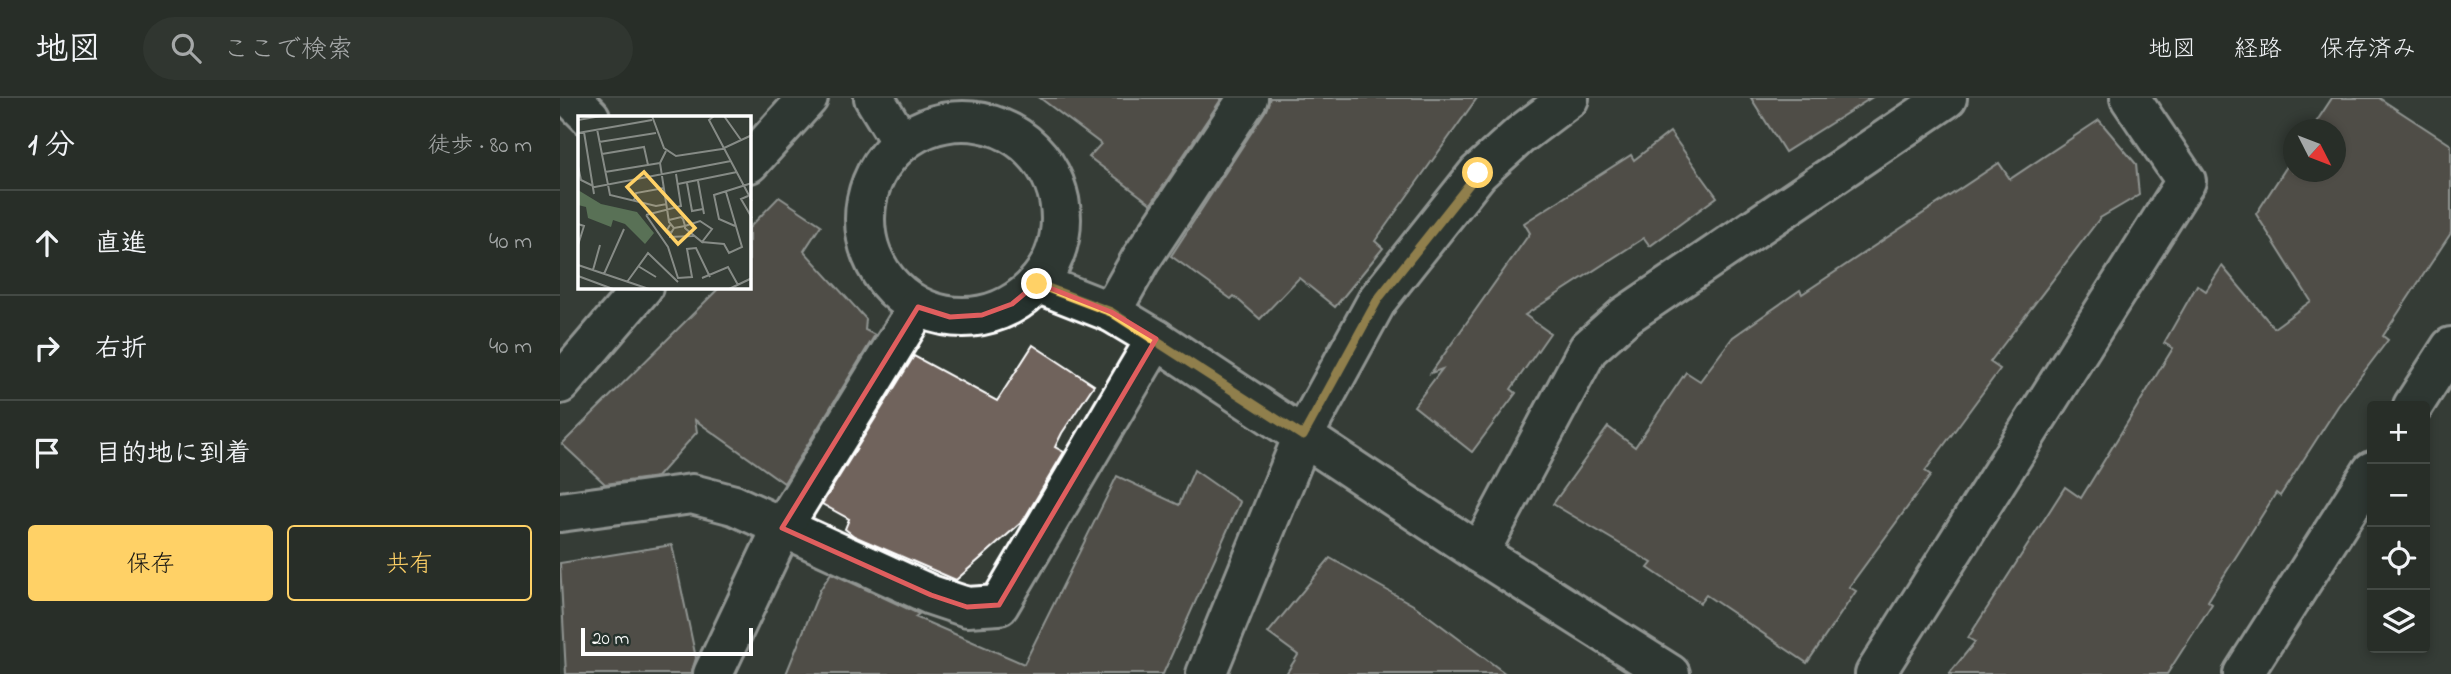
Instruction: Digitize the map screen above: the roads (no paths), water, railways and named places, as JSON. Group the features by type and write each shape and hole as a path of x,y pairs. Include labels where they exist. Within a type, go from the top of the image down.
{"street":[{"path":"571,98 589,116"},
{"path":"751,161 808,98"},
{"path":"874,98 901,142"},
{"path":"1111,312 1141,259 1248,98"},
{"path":"1206,674 1303,436 1378,299 1478,173 1520,135 1569,98"},
{"path":"1479,553 1588,349 1625,316 1947,98"},
{"path":"1875,674 2186,181 2130,98"},
{"path":"955,121 983,122 1011,133 1034,150 1050,174 1059,202 1060,221 1053,259 1037,284 1012,304 982,315 950,317 918,307 892,288 874,261 865,230 867,197 880,167 901,142 926,128 955,121"},
{"path":"1037,284 1111,312 1156,339 1479,553 1670,674"},
{"path":"560,384 641,289"},
{"path":"713,674 782,528 918,307"},
{"path":"560,512 692,494 734,505 931,595 967,607 999,605 1156,339"},
{"path":"2416,401 2451,347"},
{"path":"2243,674 2367,479"}]}
